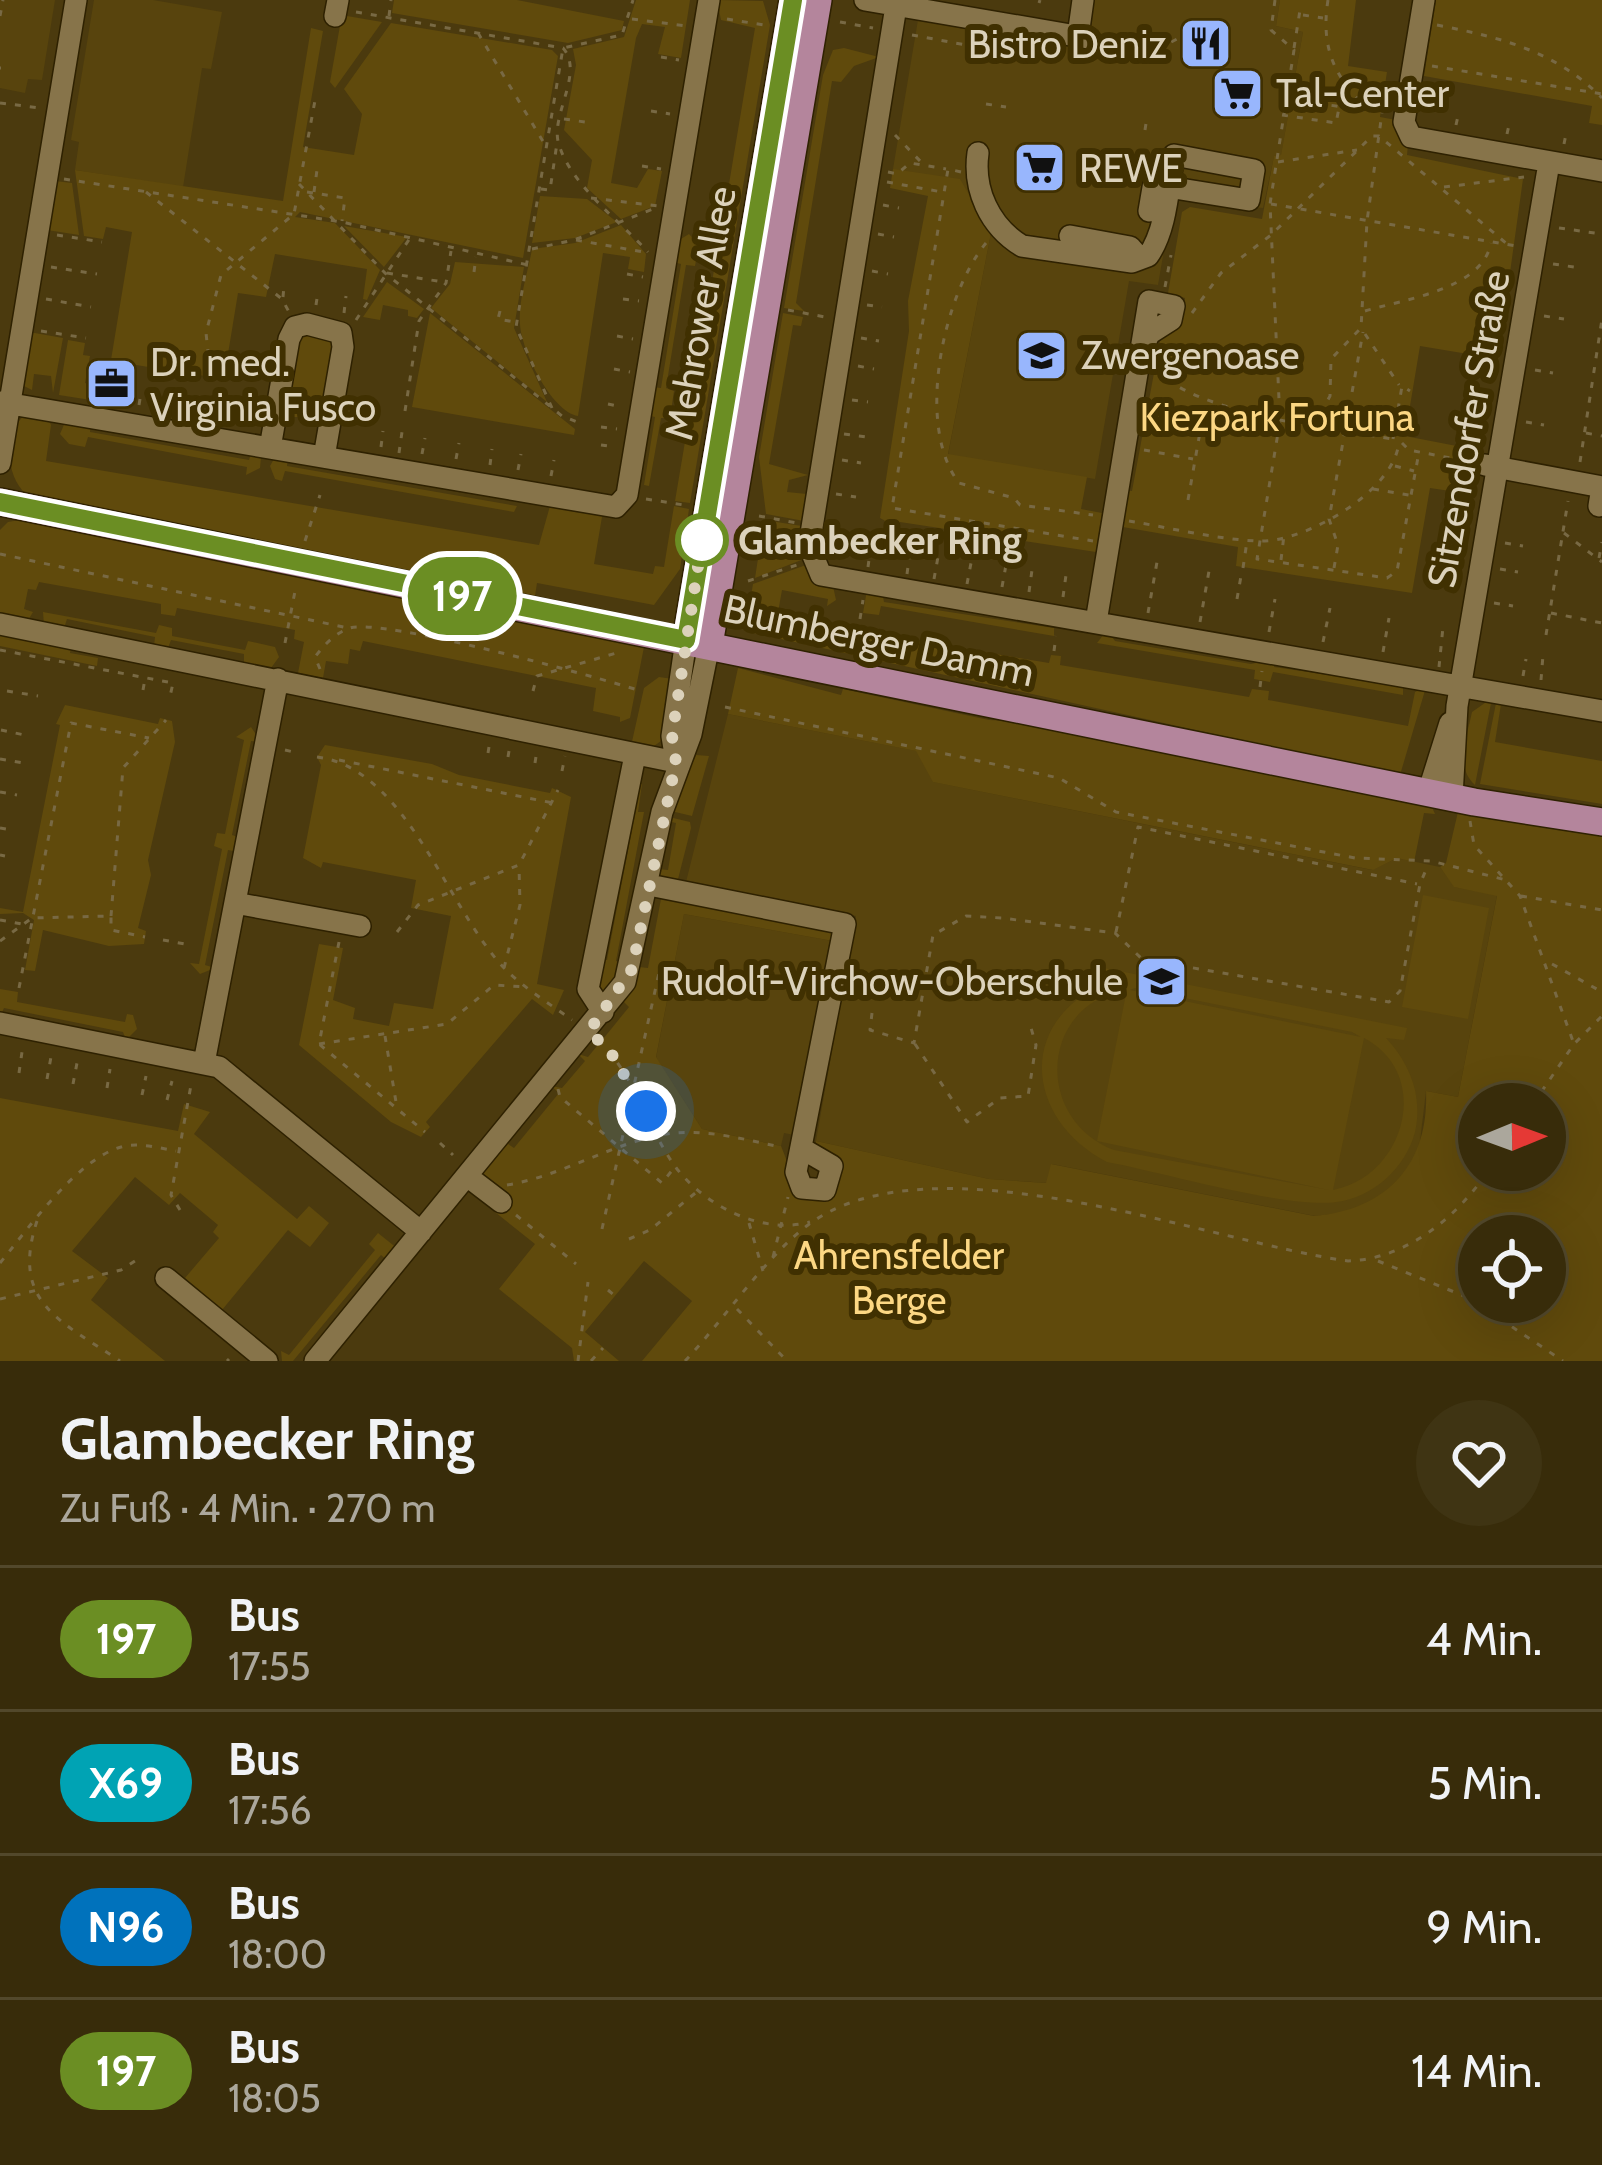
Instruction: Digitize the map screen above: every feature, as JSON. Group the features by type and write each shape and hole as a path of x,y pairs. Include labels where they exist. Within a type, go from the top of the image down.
{"main road":[{"name":"Mehrower Allee","path":"697,642 793,0"},
{"name":"Mehrower Allee","path":"697,642 818,0"},
{"name":"Blumberger Damm","path":"0,502 697,642 1450,801 1602,822"}],"street":[{"path":"0,463 4,402 28,296 76,0"},
{"path":"865,0 1083,37 1083,0"},
{"path":"807,561 892,32 903,4"},
{"name":"Mehrower Allee","path":"622,501 714,7"},
{"path":"1422,11 1404,122 1411,137 1602,171"},
{"path":"976,163 1001,230 1022,246 1141,261"},
{"name":"Sitzendorfer Straße","path":"1450,801 1446,758 1492,467 1544,257 1549,163"},
{"path":"1141,261 1157,164"},
{"path":"1141,261 1157,242 1168,187"},
{"path":"1070,236 1130,247 1141,261"},
{"path":"270,448 295,327 331,327 341,333 343,347 325,457"},
{"path":"1096,622 1140,355"},
{"path":"4,402 622,501"},
{"path":"1492,467 1600,496"},
{"name":"Blumberger Damm","path":"807,561 820,575 865,586 1197,640 1459,695 1602,711"},
{"path":"0,624 676,762"},
{"path":"315,1361 416,1242 484,1189 632,969 676,762 672,736 697,642"},
{"path":"204,1063 278,679"},
{"path":"603,1012 588,989 634,754"},
{"path":"649,885 845,924 801,1149"},
{"path":"236,903 352,924"},
{"path":"0,1023 204,1063 233,1077 416,1242"},
{"path":"166,1277 266,1361"}],"path":[{"path":"0,16 3,0"},
{"path":"388,17 391,0"},
{"path":"336,8 563,48 622,35 633,0"},
{"path":"1273,34 1275,0"},
{"path":"1328,0 1325,19 1338,82 1372,112"},
{"path":"714,7 772,26"},
{"path":"1422,11 1526,46 1601,96"},
{"path":"1325,19 1300,12 1275,163 1270,204 1280,421 1257,559 1387,578 1397,572 1419,452"},
{"path":"630,19 688,26"},
{"path":"840,22 993,50"},
{"path":"1158,49 1196,28 1187,24"},
{"path":"477,32 547,144"},
{"path":"1261,33 1273,34 1294,50"},
{"path":"1183,36 1191,44 1191,58"},
{"path":"552,408 517,322 563,48"},
{"path":"539,188 550,190 555,161 570,63 563,48"},
{"path":"1413,63 1601,96"},
{"path":"210,370 206,334 221,275 294,214 316,95"},
{"path":"1285,99 1364,110"},
{"path":"554,101 564,103"},
{"path":"0,103 46,109"},
{"path":"986,104 1006,107"},
{"path":"1282,116 1336,123 1339,106"},
{"path":"1334,570 1338,545 1328,519 1362,330 1367,221 1382,113"},
{"path":"1456,125 1457,116"},
{"path":"1144,130 1147,117"},
{"path":"562,118 592,123"},
{"path":"1507,134 1509,125"},
{"path":"894,134 925,166"},
{"path":"1564,144 1566,134"},
{"path":"1183,322 1221,273 1271,235 1358,149 1379,136"},
{"path":"1379,136 1507,244"},
{"path":"547,144 558,142"},
{"path":"558,142 589,198 650,254 574,240"},
{"path":"1275,163 1358,149"},
{"path":"544,159 555,161"},
{"path":"888,172 897,174 910,163 947,170 976,163"},
{"path":"310,193 317,170"},
{"path":"947,170 892,508 1100,542"},
{"path":"48,176 335,221 528,265"},
{"path":"1442,188 1526,177"},
{"path":"886,182 944,192"},
{"path":"299,184 427,309 552,408 582,424"},
{"path":"144,191 282,299 291,316"},
{"path":"310,193 345,198 342,223"},
{"path":"530,250 574,240 660,206 589,198"},
{"path":"1270,204 1507,244 1574,267"},
{"path":"1261,216 1270,204"},
{"path":"882,205 898,208"},
{"path":"1559,228 1602,234"},
{"path":"1001,230 971,265 938,350 944,461 959,483 1014,497 1020,505 1104,517"},
{"path":"39,232 102,242"},
{"path":"877,234 893,237"},
{"path":"351,326 412,236"},
{"path":"1363,312 1467,278 1488,260 1492,242"},
{"path":"405,411 419,321 446,283 451,249"},
{"path":"1163,294 1171,252"},
{"path":"474,272 476,256"},
{"path":"33,264 97,274"},
{"path":"871,271 888,274"},
{"path":"385,273 446,283"},
{"path":"282,299 284,286"},
{"path":"28,296 92,307"},
{"path":"865,304 882,307"},
{"path":"780,309 845,320"},
{"path":"500,311 499,319 517,322"},
{"path":"1544,316 1564,319"},
{"path":"357,318 367,320"},
{"path":"1580,464 1602,319"},
{"path":"22,328 86,338"},
{"path":"1362,330 1393,383 1410,391"},
{"path":"1314,426 1330,396 1331,359 1362,330"},
{"path":"860,338 879,341"},
{"path":"1535,370 1553,373"},
{"path":"1163,377 1280,421 1396,440 1419,452 1492,467"},
{"path":"1122,520 1259,542 1352,510 1393,466 1402,386"},
{"path":"1321,412 1341,430"},
{"path":"1188,500 1202,415"},
{"path":"1526,422 1544,425"},
{"path":"602,427 622,430"},
{"path":"399,453 402,432"},
{"path":"1585,433 1602,436"},
{"path":"1124,447 1195,460"},
{"path":"1393,466 1416,472"},
{"path":"1373,489 1411,495"},
{"path":"622,501 692,507"},
{"path":"1546,634 1568,501"},
{"path":"759,516 803,524"},
{"path":"1563,532 1601,561"},
{"path":"1281,562 1284,535"},
{"path":"1243,568 1247,540"},
{"path":"1601,561 1602,542"},
{"path":"1504,543 1523,546"},
{"path":"0,554 349,628 566,667 641,691"},
{"path":"1453,584 1448,583 1455,554 1470,556"},
{"path":"748,580 807,561"},
{"path":"1145,631 1157,562"},
{"path":"999,607 1006,566"},
{"path":"1500,569 1518,572"},
{"path":"1026,611 1032,570"},
{"path":"1197,640 1209,571"},
{"path":"1060,616 1066,575"},
{"path":"1238,599 1241,576"},
{"path":"860,619 865,586"},
{"path":"1271,618 1275,599"},
{"path":"1494,603 1513,606"},
{"path":"1326,627 1330,608"},
{"path":"1549,613 1602,623"},
{"path":"1385,636 1389,618"},
{"path":"1438,672 1443,627"},
{"path":"320,669 315,657 349,628"},
{"path":"532,691 537,676 633,648 652,633"},
{"path":"0,650 173,683 170,701"},
{"path":"1540,680 1544,655"},
{"path":"1523,676 1526,659"},
{"path":"92,679 94,668"},
{"path":"116,682 118,672"},
{"path":"143,690 146,678"},
{"path":"7,691 38,696"},
{"path":"725,707 1059,778 1116,812 1355,858 1431,862 1510,881"},
{"path":"145,937 111,930 123,768 166,720"},
{"path":"19,988 71,723 149,738"},
{"path":"1,730 29,736"},
{"path":"317,757 553,803"},
{"path":"0,759 23,763"},
{"path":"338,760 379,788 504,968 589,1031 634,1087 676,1167 748,1222 778,1226 811,1222 891,1194 1060,1197 1319,1257 1376,1260 1469,1298 1563,1361"},
{"path":"504,968 520,905 518,865 558,790"},
{"path":"0,792 17,795"},
{"path":"1450,801 1474,845 1520,896 1574,1044"},
{"path":"1115,933 1138,827 1420,884"},
{"path":"0,828 10,830"},
{"path":"397,932 418,904 518,865"},
{"path":"914,1043 933,935 966,916 1115,933 1142,958 1389,1001 1400,991 1420,884 1428,865"},
{"path":"1520,896 1602,910"},
{"path":"0,941 32,918 111,916"},
{"path":"0,920 23,924"},
{"path":"320,1044 352,924"},
{"path":"163,940 190,945"},
{"path":"1548,963 1602,992"},
{"path":"602,1229 659,973"},
{"path":"320,1044 447,1024 494,985 529,988"},
{"path":"872,1013 871,1030 914,1043 967,1122 1000,1098 1028,1096 1036,1045 1030,1028"},
{"path":"1547,1083 1574,1044 1602,1016"},
{"path":"385,1034 397,1108"},
{"path":"320,1044 425,1132"},
{"path":"19,1073 22,1052"},
{"path":"47,1079 51,1058"},
{"path":"73,1084 77,1063"},
{"path":"106,1088 110,1069"},
{"path":"142,1095 146,1076"},
{"path":"167,1100 172,1081"},
{"path":"180,1210 172,1195 191,1085"},
{"path":"563,1093 560,1097 662,1183 676,1167"},
{"path":"484,1189 543,1178 659,1136 725,1136 801,1149"},
{"path":"440,1143 453,1155"},
{"path":"0,1263 39,1216 108,1153 138,1145 176,1151"},
{"path":"484,1189 576,1264"},
{"path":"629,1240 650,1230 700,1189"},
{"path":"1376,1260 1438,1228 1471,1191"},
{"path":"39,1216 28,1255 33,1291 58,1319 120,1361"},
{"path":"748,1222 763,1273"},
{"path":"685,1361 811,1222"},
{"path":"772,1262 778,1226"},
{"path":"0,1299 121,1270 142,1257"},
{"path":"578,1361 588,1282"},
{"path":"608,1290 615,1296"},
{"path":"736,1308 788,1361"},
{"path":"591,1361 602,1348"}],"shaded area":[{"path":"0,0 55,0 42,80 28,79 25,93 0,88"},
{"path":"94,0 153,0 222,12 211,69 202,68 183,187 75,170 79,142 71,140"},
{"path":"1088,0 1280,0 1276,26 1303,32 1281,156 1274,157 1263,208 1180,199 1171,209 1158,285 1129,281 1095,479 948,455 991,233 893,169 919,14 1080,41"},
{"name":"Rudolf-Virchow-Oberschule","path":"728,714 917,751 934,782 1372,870 1397,858 1440,867 1455,887 1497,895 1458,1097 1426,1091 1419,1150 1402,1179 1377,1200 1345,1213 1315,1216 1052,1164 1047,1183 989,1179 816,1141 856,916 686,882"},
{"path":"684,914 833,941 794,1135 784,1133 781,1146 702,1129 656,1058"}],"green space":[{"path":"394,0 517,0 624,21 622,30 568,43 392,13"},
{"path":"636,0 690,0 681,58 658,54 665,27 642,24 636,38 611,183 637,188 648,169 662,171 655,206 621,219 587,188 592,160 564,130 576,65 573,49 624,37"},
{"path":"717,0 763,1 770,25 690,503 675,501 714,270 706,267 716,207 725,208 755,28 721,20"},
{"name":"Kiezpark Fortuna","path":"1280,0 1356,0 1348,66 1387,72 1380,117 1396,120 1397,134 1408,144 1407,155 1523,179 1498,359 1420,346 1405,436 1467,448 1457,492 1430,488 1412,593 1236,566 1238,547 1117,526 1123,490 1132,491 1160,341 1182,325 1185,298 1168,293 1182,212 1190,207 1262,219 1274,156 1281,155 1303,32 1276,26"},
{"path":"1436,0 1602,0 1602,125 1589,123 1592,106 1424,76"},
{"path":"347,16 382,22 335,88 330,82 341,20"},
{"path":"391,23 552,50 558,56 523,258 300,212 295,217 335,223 380,270 367,300 363,299 367,269 275,254 266,297 238,293 227,360 232,362 230,374 223,379 130,364 129,368 111,360 132,232 106,227 103,239 84,236 75,170 283,201 311,28 323,31 303,147 354,155 362,114 344,89"},
{"path":"844,48 879,57 854,66 841,82 832,81 796,303 804,311 784,308 823,75 833,50"},
{"path":"893,169 960,179 991,233 948,454 1087,477 1081,509 1102,513 1096,552 900,522 898,528 880,518 909,331 908,301 928,196 890,188"},
{"path":"55,181 72,183 79,235 47,230"},
{"path":"540,196 587,199 617,222 575,238 532,243"},
{"path":"621,225 646,254 644,272 628,269 630,257 603,253 578,416 548,392 522,335 520,306 532,249 575,243"},
{"path":"344,226 407,237 384,267"},
{"path":"689,234 699,245 695,266 686,265 666,388 674,391 670,418 661,418 649,486 644,485 655,417 647,415 652,387 661,388 681,264 673,262 676,242"},
{"path":"455,262 524,267 514,328 547,402 431,308 450,284"},
{"path":"387,282 424,309 417,318 408,316 408,310 383,305 380,320 363,317"},
{"path":"430,313 575,429 574,435 412,407"},
{"path":"783,313 803,317 801,326 793,325 769,464 808,475 789,480 787,492 807,494 804,521 766,514 759,457"},
{"path":"29,332 63,338 53,393 51,376 34,374 32,390 20,384"},
{"path":"302,332 335,339 325,417 281,417 295,339"},
{"path":"68,340 85,343 83,355 90,356 85,383 100,386 97,401 59,395"},
{"path":"26,414 47,417 51,425 46,461 539,545 550,506 603,511 594,564 653,574 655,566 664,567 674,506 689,509 680,569 654,605 537,583 535,596 520,597 26,494 14,476 9,454 13,431"},
{"path":"66,420 91,422 90,432 249,460 252,450 261,457 260,468 246,475 247,467 88,437 85,447 69,444 60,434"},
{"path":"288,456 287,466 517,506 514,512 285,471 282,481 275,479 270,466 274,459"},
{"path":"31,518 644,647 630,718 620,722 620,717 593,711 596,688 363,641 360,651 350,649 348,664 326,661 323,678 298,673 304,642 294,639 295,630 177,608 175,616 161,614 161,604 39,582 36,590 28,589 24,609 33,612 27,622 0,616 0,530 8,522"},
{"path":"764,520 802,526 804,559 755,578"},
{"path":"806,565 833,586 836,600 827,606 828,599 782,590 777,618 1049,663 1051,655 1061,656 1060,665 1249,697 1252,689 1269,691 1268,700 1408,726 1415,692 1426,687 1400,775 745,631 753,584"},
{"path":"867,590 882,592 884,602 1054,628 1054,636 881,606 879,615 863,613"},
{"path":"43,612 156,633 159,625 172,628 172,636 245,650 248,641 275,647 279,657 271,668 244,663 244,654 171,640 168,648 154,646 155,637 67,619 64,628 44,625"},
{"path":"0,630 72,644 70,653 98,658 97,666 0,646"},
{"path":"1107,630 1115,641 1251,664 1274,659 1274,667 1403,686 1403,695 1273,672 1270,682 1254,679 1255,670 1097,643"},
{"path":"738,668 841,695 843,689 989,720 1026,722 1431,805 1435,814 1424,813 1414,862 1397,858 1373,870 933,782 916,751 728,714"},
{"path":"659,677 673,679 665,738 650,749 631,746 644,688"},
{"path":"1492,698 1475,785 1465,769 1465,741 1472,712"},
{"path":"1497,698 1501,704 1495,742 1602,761 1602,804 1480,784"},
{"path":"65,705 158,724 160,718 172,721 175,742 148,860 151,875 138,928 146,931 144,944 109,946 43,930 35,971 25,970 34,920 23,913 0,914 0,908 23,912 60,725 56,724"},
{"path":"251,727 261,742 251,741 232,835 241,838 239,852 228,850 205,965 215,968 200,974 190,963 199,964 222,849 214,846 217,833 225,834 244,740 236,737"},
{"path":"325,745 432,764 459,775 550,793 552,788 571,797 537,984 564,990 553,1015 532,999 426,1122 430,1127 421,1137 391,1122 299,1045 319,944 343,948 333,1000 355,1008 353,1019 389,1026 394,1003 433,1009 451,916 411,908 416,880 323,862 321,868 303,858 321,765 317,757"},
{"path":"696,755 709,756 692,816 671,811"},
{"path":"635,781 642,784 638,812 644,812 616,961 625,964 619,979 597,999 599,960 607,960 638,798 630,795"},
{"name":"Ahrensfelder Berge","path":"1458,812 1602,834 1602,1361 642,1361 692,1301 644,1261 585,1332 619,1361 574,1361 572,1348 499,1289 535,1244 466,1189 505,1142 514,1148 559,1093 551,1086 562,1088 585,1061 578,1054 588,1057 597,1046 590,1039 595,1034 603,1039 629,1007 622,1000 639,967 648,968 661,899 835,932 833,941 684,914 656,1057 702,1129 781,1146 792,1174 837,1188 839,1167 816,1147 816,1141 989,1179 1046,1183 1051,1164 1314,1216 1363,1204 1398,1179 1420,1140 1426,1091 1458,1097 1458,1191 1566,1191 1566,1083 1461,1083 1497,896 1454,887 1440,867 1446,863"},
{"path":"669,817 690,822 691,828 677,883 658,876 658,869 668,870 676,823 667,821"},
{"path":"1423,895 1489,908 1468,1019 1402,1007"},
{"path":"1104,968 1407,1028 1404,1040 1386,1038 1408,1070 1416,1093 1411,1145 1386,1179 1363,1194 1336,1202 1257,1195 1107,1162 1080,1144 1060,1122 1047,1097 1042,1071 1045,1046 1056,1022 1077,1000 1106,983 1101,981","holes":["1127,989 1097,1140 1070,1114 1060,1090 1057,1064 1063,1039 1077,1017 1098,999","1130,990 1352,1032 1361,1037","1364,1038 1386,1055 1399,1076 1404,1099 1401,1123 1378,1166 1358,1181 1333,1190","1099,1142 1329,1190 1114,1150"]},
{"path":"0,989 18,992 17,1002 125,1022 127,1014 133,1015 137,1029 126,1040 123,1032 4,1008 0,1017"},
{"path":"0,1098 178,1131 184,1104 210,1112 194,1134 297,1219 309,1206 329,1223 310,1247 288,1230 222,1310 185,1278 219,1238 213,1232 218,1225 180,1193 169,1205 135,1177 72,1251 108,1278 91,1300 165,1361 0,1361"},
{"path":"378,1233 398,1249 388,1261 381,1255 293,1361 282,1361 281,1351 289,1355 375,1250 369,1244"}],"bus line":[{"name":"197","path":"0,502 686,640 793,0"}],"place":[{"name":"Bistro Deniz","path":"1206,44"},
{"name":"Tal-Center","path":"1237,93"},
{"name":"REWE","path":"1040,168"},
{"name":"Zwergenoase","path":"1042,355"},
{"name":"Dr. med. Virginia Fusco","path":"111,384"},
{"name":"Glambecker Ring","path":"702,540"},
{"name":"Rudolf-Virchow-Oberschule","path":"1162,981"}],"route":[{"path":"646,1111 611,1053 589,1031 632,969 676,762 672,736 702,540"}]}
